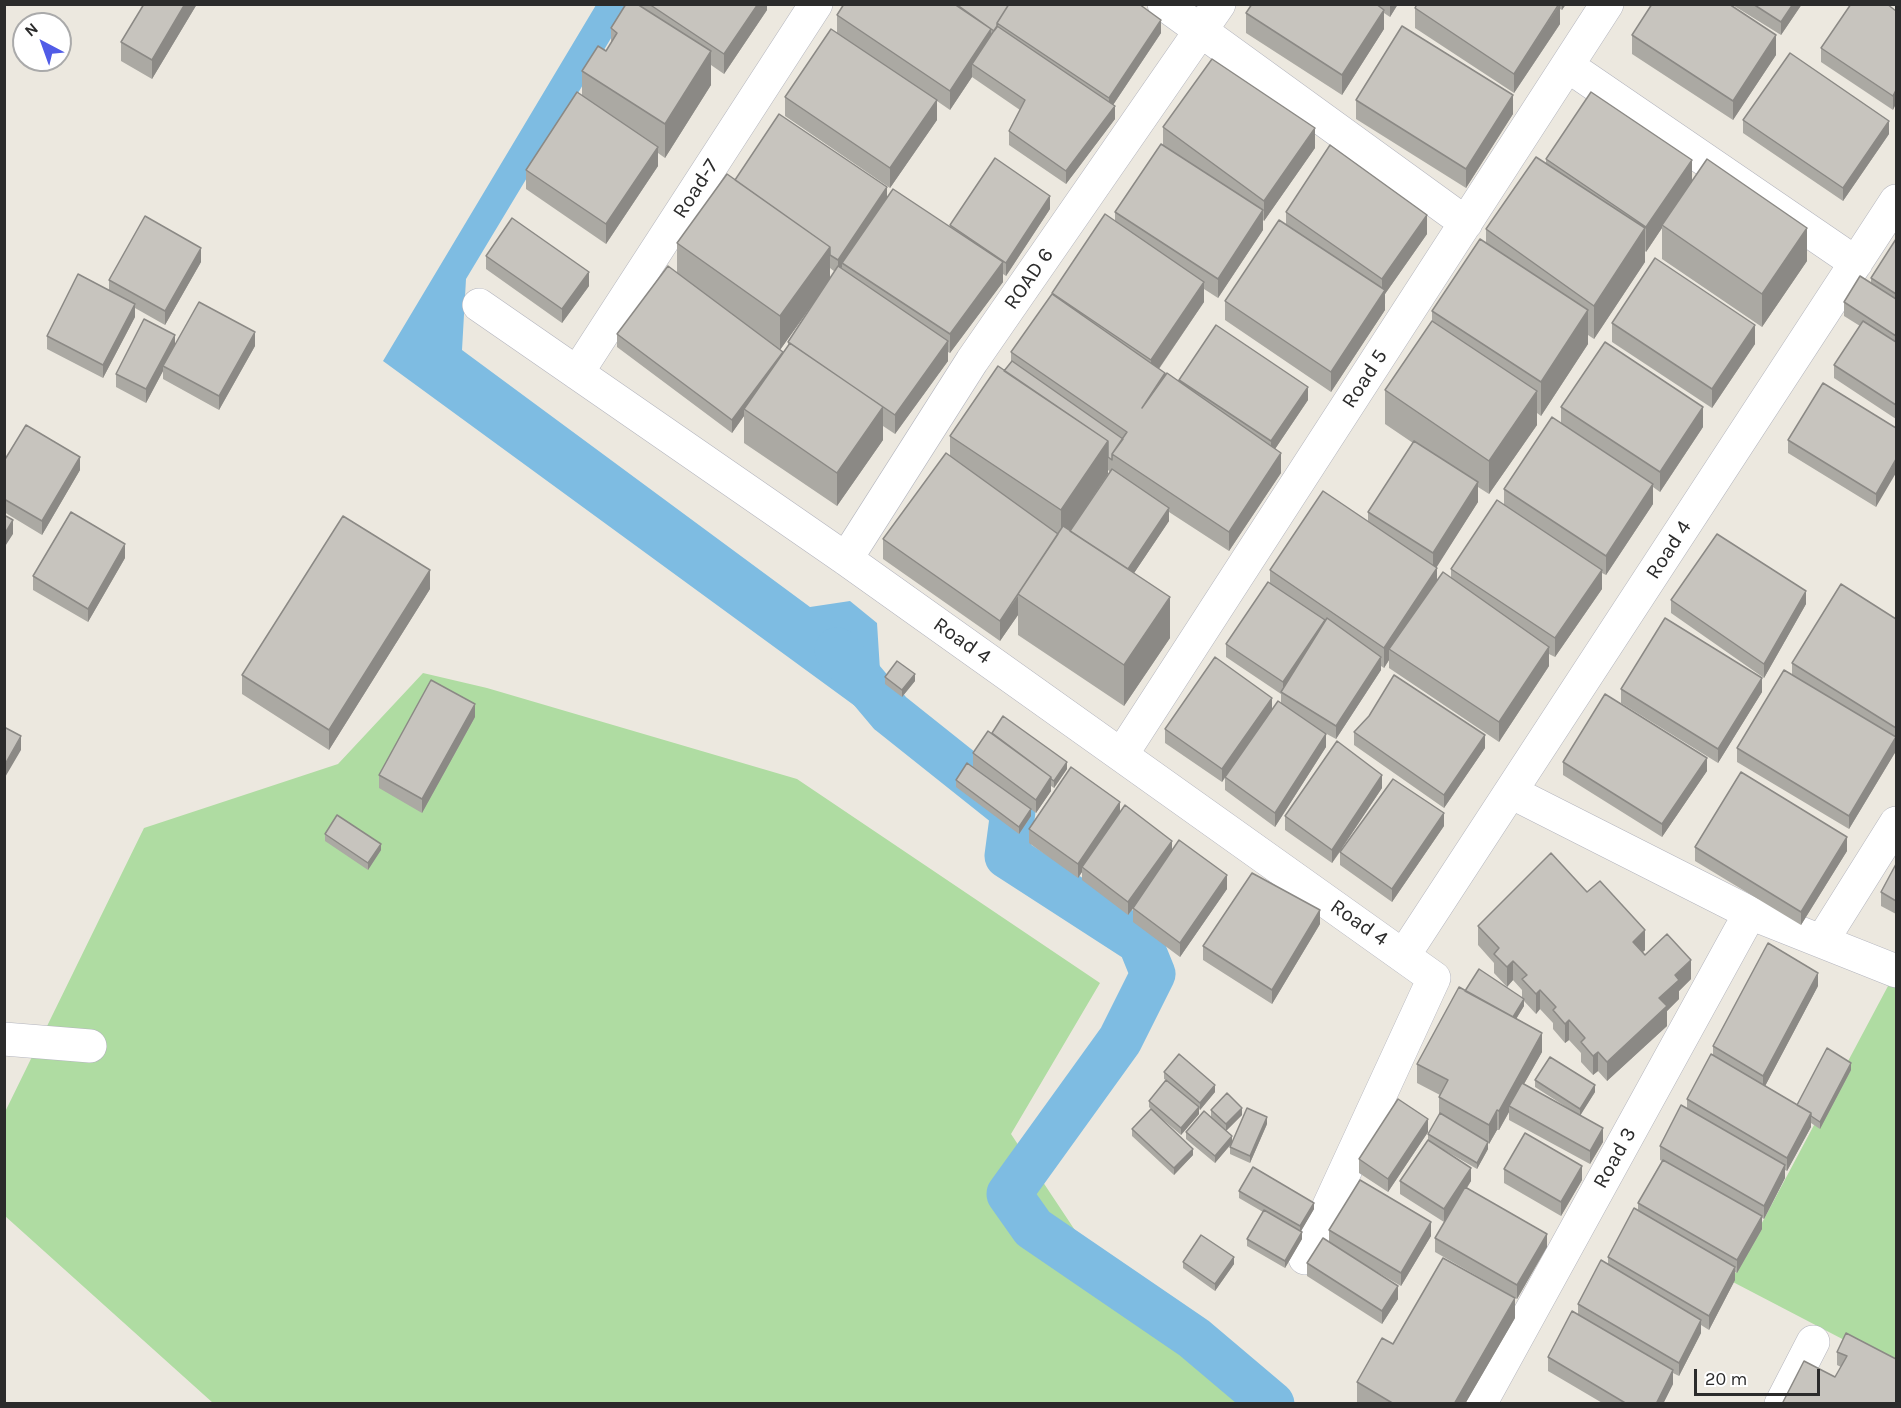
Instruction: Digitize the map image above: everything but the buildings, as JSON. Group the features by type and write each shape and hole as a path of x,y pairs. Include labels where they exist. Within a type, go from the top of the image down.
{"street":[{"name":"Road-7","path":"577,373 816,4"},
{"path":"1164,4 1466,223"},
{"name":"ROAD 6","path":"846,559 972,361 1202,32 1219,4"},
{"name":"Road 5","path":"1122,754 1607,4"},
{"path":"1568,66 1856,263"},
{"name":"Road 4","path":"479,305 846,559 1404,955 1896,201"},
{"path":"1511,792 1750,913 1896,971"},
{"path":"1822,940 1896,823"},
{"name":"Road 3","path":"1480,1404 1750,913"},
{"path":"1305,1258 1434,978 1404,955"},
{"path":"4,1040 90,1046"},
{"path":"1781,1404 1813,1342"}],"green space":[{"path":"423,673 487,688 797,779 1100,983 1011,1134 1132,1316 1240,1403 213,1403 5,1216 4,1114 144,828 338,764"},
{"path":"1896,971 1896,1367 1731,1281"}],"water":[{"path":"596,5 631,5 466,279 462,350 810,607 850,601 877,623 881,686 866,714 383,361"}],"waterway":[{"path":"837,650 890,713 1013,811 1007,856 1140,942 1153,974 1120,1040 1009,1194 1033,1228 1194,1338 1272,1404"}]}
